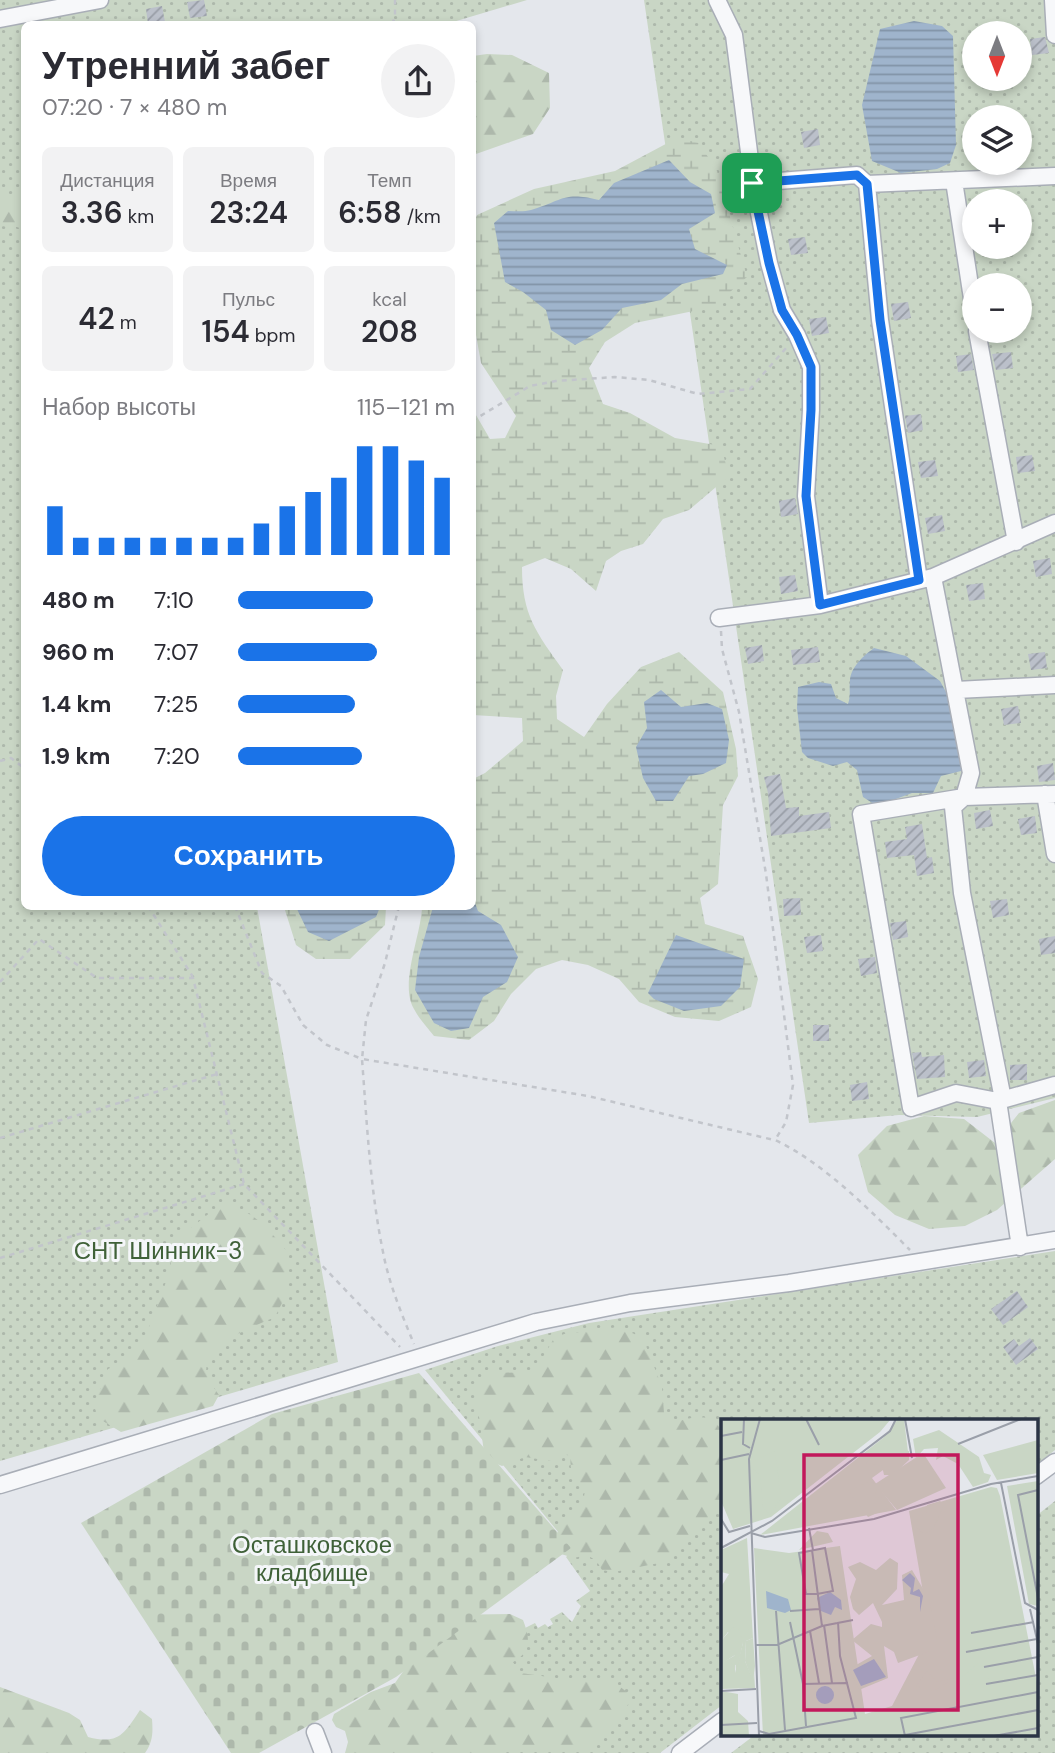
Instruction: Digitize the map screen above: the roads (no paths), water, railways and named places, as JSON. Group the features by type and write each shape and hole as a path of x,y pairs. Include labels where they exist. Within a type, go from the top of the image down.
{"street":[{"path":"0,19 100,0"},
{"path":"717,0 734,35 752,183 769,263 782,310 811,367 806,496 820,605"},
{"path":"1053,0 1055,35"},
{"path":"752,183 857,175 867,184 880,320 926,578 956,690 971,773 964,797 953,807 962,893 1000,1100 1020,1247"},
{"path":"867,184 1055,176"},
{"path":"954,181 968,273"},
{"path":"979,343 1016,542"},
{"path":"719,618 820,605 926,578 1016,542 1055,523"},
{"path":"956,690 1055,685"},
{"path":"1055,854 1050,794 964,797 861,814 911,1108 956,1093 1000,1100 1055,1085"},
{"path":"0,1485 536,1322 578,1312 1055,1240"},
{"path":"1038,1475 1055,1462"},
{"path":"680,1753 721,1722"},
{"path":"315,1732 323,1753"}],"water":[{"path":"914,21 942,26 953,36 956,145 950,163 937,169 901,173 872,161 862,105 880,29"},
{"path":"669,160 690,182 711,194 715,213 689,229 695,249 727,265 723,274 682,284 661,300 622,308 602,330 575,345 551,330 546,310 505,282 494,223 508,211 531,210 563,198 578,196 599,200 614,183"},
{"path":"874,648 906,656 940,681 952,703 965,770 941,776 933,793 912,793 877,806 863,797 857,770 847,762 833,766 808,758 802,752 797,708 798,687 819,682 831,684 836,698 848,704 852,671"},
{"path":"661,690 681,707 707,703 722,709 729,740 726,763 703,774 689,776 673,801 656,801 643,778 636,747 647,728 644,702"},
{"path":"476,906 478,911 501,925 518,957 507,982 483,997 469,1028 451,1031 434,1023 415,990 419,957 432,910 476,910"},
{"path":"298,910 379,910 376,917 329,941 308,932"},
{"path":"676,935 744,959 740,987 721,1006 684,1011 654,999 648,993"}],"park label":[{"name":"СНТ Шинник-3","path":"158,1250"},
{"name":"Осташковское кладбище","path":"312,1558"}]}
